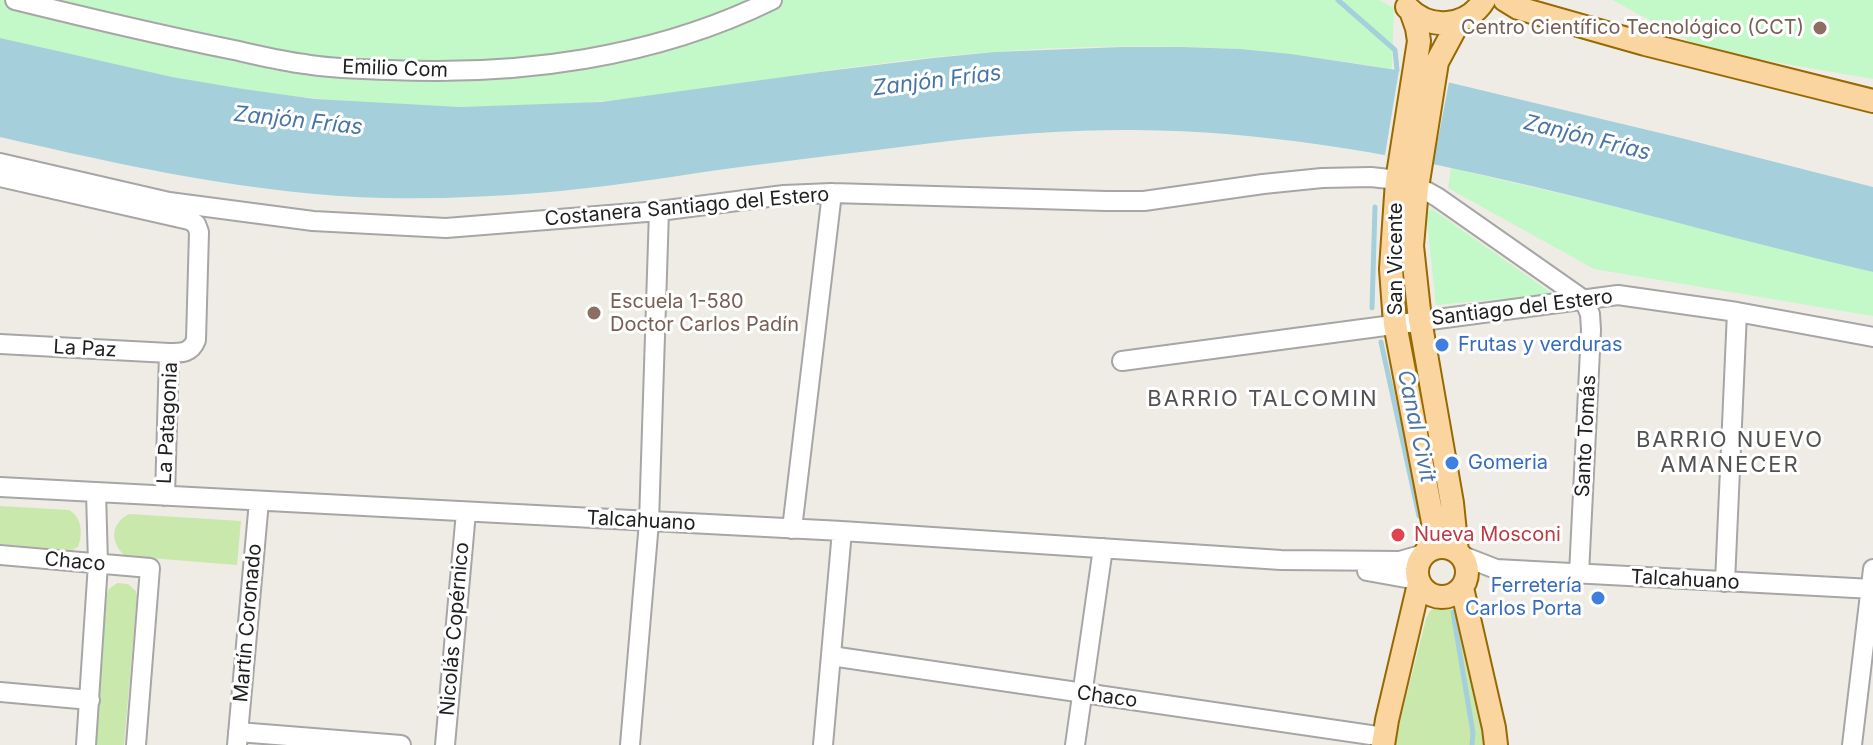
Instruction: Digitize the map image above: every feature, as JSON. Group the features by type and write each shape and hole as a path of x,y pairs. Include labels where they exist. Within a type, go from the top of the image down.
{"main road":[{"path":"1505,0 1518,8 1645,44 1873,101"},
{"path":"1406,6 1421,19 1434,23 1446,24 1471,12 1563,20"},
{"name":"San Vicente","path":"1406,6 1417,28 1425,76 1391,269 1395,324 1433,522 1434,537 1425,553"},
{"name":"San Vicente","path":"1425,76 1471,12"},
{"name":"San Vicente","path":"1407,185 1415,288 1459,554"},
{"path":"1384,741 1418,582 1417,566 1425,553 1442,547 1459,554 1467,570 1463,586 1455,594 1439,598 1431,596 1418,582"},
{"path":"1463,586 1496,745"}],"street":[{"name":"Emilio Com","path":"15,0 140,31 306,65 443,73 557,65 645,47 710,26 772,0"},
{"name":"Costanera Santiago del Estero","path":"0,163 169,202 313,221 446,228 659,211 784,195 832,193 1144,201 1263,184 1371,177 1407,185 1437,197 1584,300"},
{"name":"La Patagonia","path":"0,177 196,224 199,232 196,340 185,353 169,353 165,496"},
{"path":"792,529 832,193"},
{"path":"630,745 649,522 659,211"},
{"name":"Santiago del Estero","path":"1122,361 1420,320 1628,296 1873,337"},
{"name":"Santo Tomás","path":"1579,574 1591,330 1590,314 1584,300"},
{"path":"1725,582 1737,312"},
{"name":"La Paz","path":"0,344 169,353"},
{"name":"Talcahuano","path":"0,487 842,531 1281,560 1400,561 1425,553"},
{"path":"86,745 98,564 96,492"},
{"name":"Martín Coronado","path":"238,738 259,501"},
{"name":"Nicolás Copérnico","path":"445,745 466,512"},
{"path":"823,745 842,531"},
{"path":"1075,745 1103,548"},
{"name":"Talcahuano","path":"1459,554 1496,569 1872,589"},
{"name":"Chaco","path":"0,555 150,568 136,745"},
{"name":"Talcahuano","path":"1281,560 1418,582"},
{"path":"1463,586 1475,577 1496,569"},
{"path":"1852,745 1873,569"},
{"name":"Chaco","path":"831,656 1384,741"},
{"path":"0,692 90,700"},
{"path":"238,738 401,745"}],"green space":[{"path":"0,0 1379,0 1394,8 1392,69 1238,49 1163,46 1048,48 884,63 632,98 485,107 350,102 260,92 129,68 0,38"},
{"path":"1612,0 1873,0 1873,79 1706,50"},
{"path":"1451,168 1873,272 1873,316 1594,269 1448,188"},
{"path":"1432,209 1553,294 1436,305 1426,212"},
{"path":"0,506 69,510 77,517 80,526 78,547 72,550 0,544"},
{"path":"129,514 241,521 237,565 125,556 114,534 118,523"},
{"path":"117,583 128,584 137,596 124,745 95,745 107,594"},
{"path":"1435,608 1449,608 1457,616 1485,745 1394,745 1426,619"}],"water":[{"name":"Zanjón Frías","path":"0,38 172,77 243,89 315,99 460,107 601,102 995,52 1182,47 1291,54 1397,70 1873,187 1873,272 1507,180 1323,145 1229,134 1101,130 1002,136 775,162 606,186 500,196 336,196 239,185 0,137"}],"pier":[{"path":"1399,70 1449,82 1433,165 1385,155"}],"waterway":[{"name":"Canal Civit","path":"1338,0 1395,50 1397,70"},
{"name":"Canal Civit","path":"1372,308 1375,207"},
{"name":"Canal Civit","path":"1381,342 1419,516"},
{"name":"Canal Civit","path":"1453,612 1473,733 1472,745"}],"place":[{"name":"Centro Científico Tecnológico (CCT)","path":"1820,28"},
{"name":"Escuela 1-580 Doctor Carlos Padín","path":"594,313"},
{"name":"Frutas y verduras","path":"1442,345"},
{"name":"Gomeria","path":"1452,463"},
{"name":"Nueva Mosconi","path":"1398,535"},
{"name":"Ferretería Carlos Porta","path":"1598,598"}],"district":[{"name":"BARRIO TALCOMIN","path":"1263,399"},
{"name":"BARRIO NUEVO AMANECER","path":"1730,452"}]}
